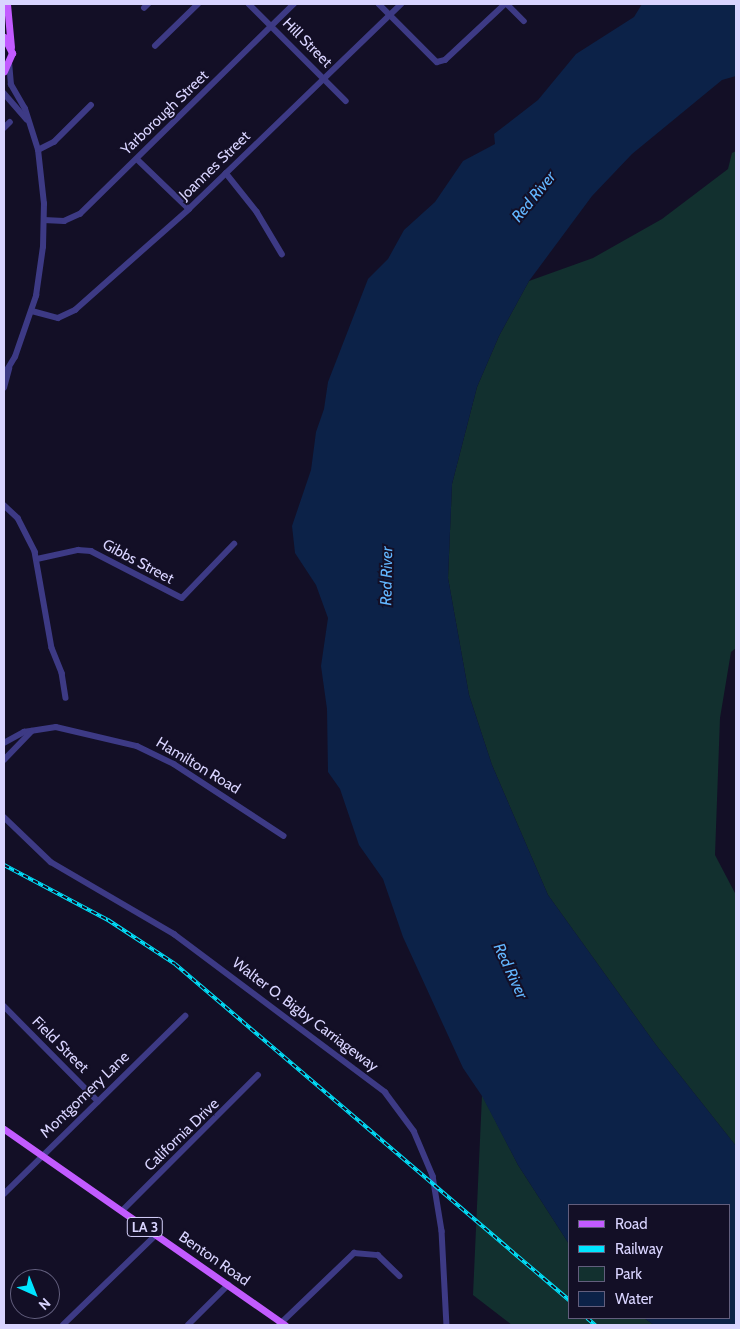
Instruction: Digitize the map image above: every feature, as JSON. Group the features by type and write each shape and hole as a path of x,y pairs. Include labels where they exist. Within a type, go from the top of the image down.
{"main road":[{"path":"4,71 9,64 11,47 7,4"},
{"path":"4,37 11,47"},
{"name":"Benton Road","path":"4,1129 282,1324"}],"street":[{"path":"155,46 198,4"},
{"name":"Hill Street","path":"249,4 346,101"},
{"name":"Yarborough Street","path":"44,220 64,221 74,218 294,4"},
{"path":"379,4 437,62 445,60 506,4 524,21"},
{"name":"Joannes Street","path":"32,311 53,318 70,314 189,208 401,4"},
{"path":"4,388 9,369 32,311 40,274 44,220 44,183 38,150 22,102 11,85 9,64"},
{"path":"4,93 27,120"},
{"path":"38,150 54,142 91,105"},
{"path":"4,128 10,122"},
{"path":"137,158 189,208"},
{"path":"226,173 246,195 282,254"},
{"path":"4,375 9,369"},
{"path":"4,505 18,518 37,559 52,648 62,673 66,698"},
{"name":"Gibbs Street","path":"37,559 78,550 91,551 182,598 234,544"},
{"name":"Hamilton Road","path":"4,743 32,731 56,727 137,746 174,764 284,836"},
{"path":"4,760 32,731"},
{"name":"Walter O. Bigby Carriageway","path":"4,811 5,818 51,862 167,929 374,1082 395,1104 414,1131 430,1164 437,1193 447,1308 446,1325"},
{"name":"Field Street","path":"4,1006 98,1101"},
{"name":"Montgomery Lane","path":"4,1194 185,1016"},
{"name":"California Drive","path":"122,1212 258,1075"},
{"path":"63,1325 156,1235"},
{"path":"282,1324 354,1253 378,1255 400,1276"},
{"path":"188,1325 228,1285"}],"green space":[{"path":"736,151 736,648 731,652 720,718 715,855 736,895 736,1146 656,1045 548,895 492,765 469,695 448,578 452,484 477,387 499,336 529,281 593,258 662,219 728,169 732,153"},
{"path":"482,1095 518,1165 568,1242 568,1319 645,1319 654,1325 512,1325 473,1295"}],"water":[{"name":"Red River","path":"642,4 736,4 736,76 722,80 632,154 592,196 529,281 499,336 477,387 452,484 448,578 469,695 492,765 548,895 656,1045 736,1146 736,1325 654,1325 645,1319 730,1319 730,1204 568,1204 568,1242 518,1165 482,1096 463,1068 403,937 383,879 359,845 340,789 328,772 327,709 321,666 328,618 316,585 295,553 292,526 311,470 316,432 324,409 328,382 368,279 388,259 404,230 435,202 463,161 495,144 494,134 538,100 576,54 634,17"}],"railway":[{"path":"4,865 108,920 175,964 568,1299"},
{"path":"588,1319 595,1325"}]}
